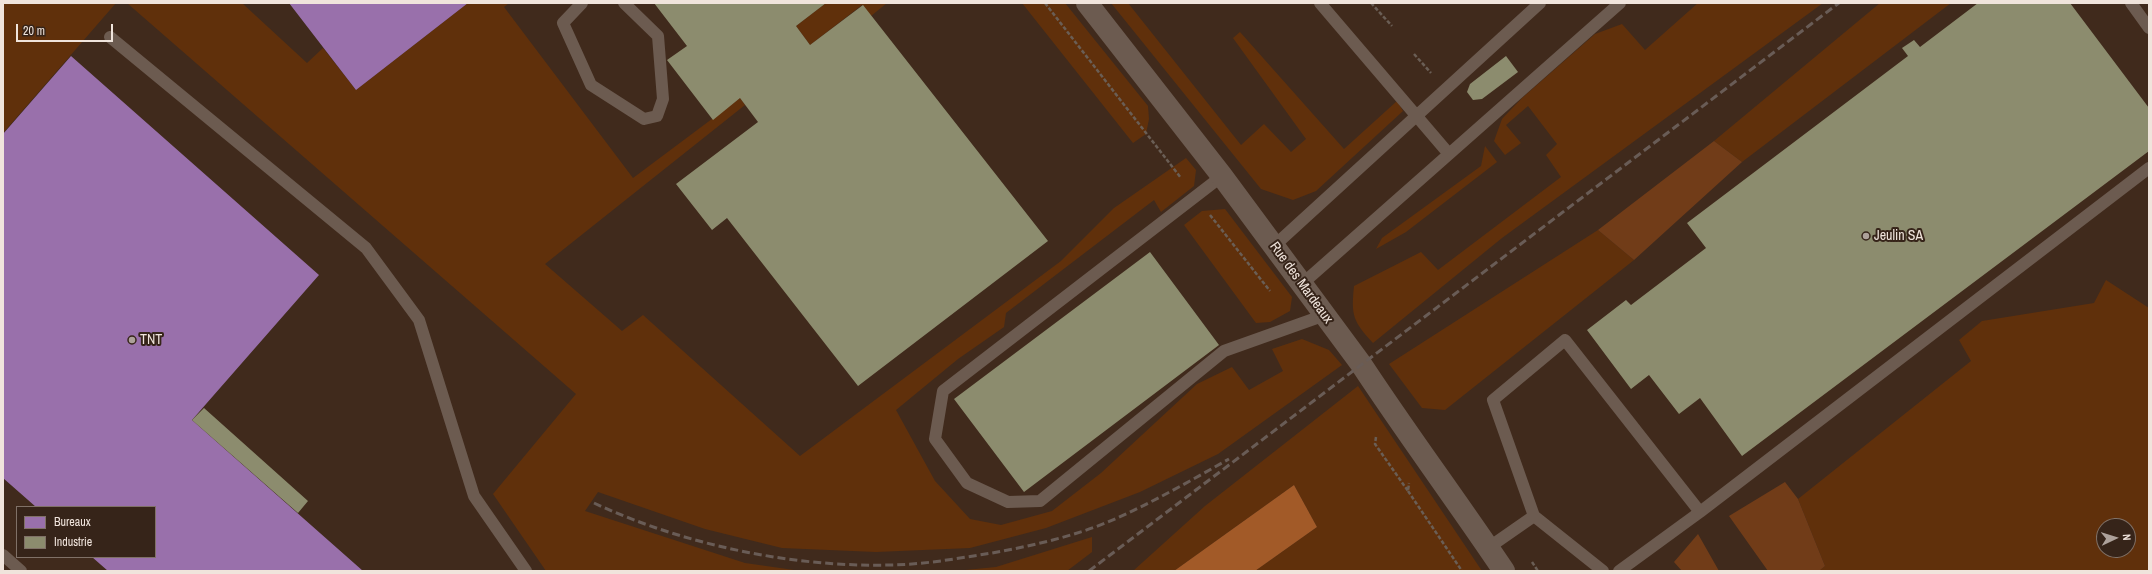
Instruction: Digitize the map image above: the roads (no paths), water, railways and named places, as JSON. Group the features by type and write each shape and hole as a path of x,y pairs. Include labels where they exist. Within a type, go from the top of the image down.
{"street":[{"name":"Rue des Mardeaux","path":"1087,3 1222,176 1361,364 1380,395 1504,571"}],"lane":[{"path":"582,3 563,23 591,85 644,119 657,116 663,99 658,36 624,3"},
{"path":"1320,3 1418,115 1449,154"},
{"path":"1274,246 1540,3"},
{"path":"1302,284 1620,3"},
{"path":"2131,3 2149,28"},
{"path":"110,37 366,248 419,320 474,496 526,571"},
{"path":"1619,571 1700,512 2149,168"},
{"path":"1222,176 943,391 935,440 967,483 1008,502 1040,501 1224,351 1325,315"},
{"path":"1604,571 1534,516 1493,400 1565,340 1700,512"},
{"path":"1488,548 1534,516"},
{"path":"3,555 21,571"}],"railway":[{"path":"1089,571 1839,3"},
{"path":"594,503 630,519 669,532 749,553 832,564 912,564 1007,550 1080,532 1108,522 1139,508 1229,459"}],"place":[{"name":"Jeulin SA","path":"1866,236"},
{"name":"TNT","path":"132,340"}]}
